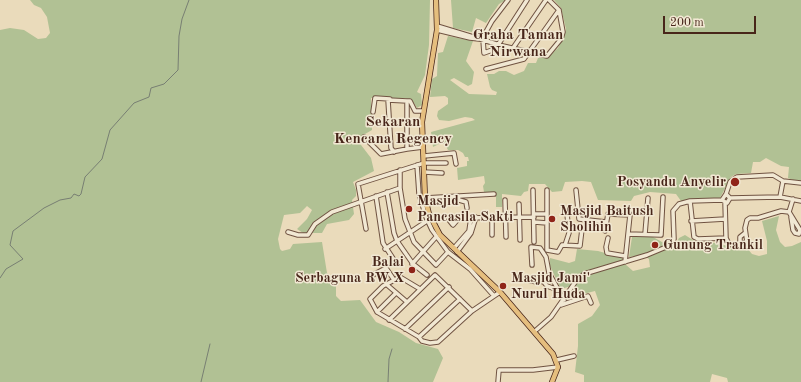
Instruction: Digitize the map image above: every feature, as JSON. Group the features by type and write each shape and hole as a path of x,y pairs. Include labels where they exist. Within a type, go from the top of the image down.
{"main road":[{"path":"436,0 437,28 423,112 425,195 430,218 434,229 500,292 536,331 554,354 558,367 552,382"}],"street":[{"path":"503,46 484,53 481,39 492,21 508,0"},
{"path":"498,45 527,0"},
{"path":"437,28 481,39 498,45 547,56 563,36 559,10 547,0 513,48"},
{"path":"486,69 524,60 559,10"},
{"path":"373,112 375,98 410,101 415,111 423,112"},
{"path":"390,99 388,111 391,148 394,152"},
{"path":"407,101 407,149"},
{"path":"364,137 381,154 423,147"},
{"path":"424,156 454,153 456,164"},
{"path":"366,229 358,184 424,163 446,163"},
{"path":"417,165 419,194 427,221 434,229 436,237 448,252 470,269 494,296"},
{"path":"400,170 400,188 409,233 422,252 436,265 448,252"},
{"path":"424,172 442,172"},
{"path":"789,212 776,212 758,218 750,218 746,223 745,233 747,242 740,245 731,245 726,238 723,201 730,182 737,177 773,175 783,180 801,183"},
{"path":"780,197 783,180"},
{"path":"288,232 298,235 308,235 315,224 332,212 400,188"},
{"path":"533,190 534,242"},
{"path":"547,190 547,250 558,252 560,245 580,246 582,229"},
{"path":"576,190 579,212 578,219 606,222"},
{"path":"387,192 394,233 397,241 412,264 426,275"},
{"path":"419,194 458,196 494,194"},
{"path":"726,194 730,198 780,197 801,201"},
{"path":"376,196 385,249 394,260"},
{"path":"458,196 459,200 466,202 466,208"},
{"path":"628,234 661,235 663,197"},
{"path":"645,234 648,198"},
{"path":"536,331 564,300 576,281 584,274 625,262 671,245 674,239 673,211 679,204 690,201 723,201 727,203 730,198"},
{"path":"791,217 789,212 793,199"},
{"path":"505,200 504,217 506,237"},
{"path":"690,201 693,235 696,238 726,238"},
{"path":"519,204 520,240"},
{"path":"565,245 568,233 567,214 579,212"},
{"path":"459,218 534,216 547,214"},
{"path":"605,231 608,214 630,215 625,262"},
{"path":"471,217 472,227"},
{"path":"455,250 467,240 476,217"},
{"path":"492,217 492,235"},
{"path":"691,221 725,219"},
{"path":"385,249 427,221"},
{"path":"534,222 547,223"},
{"path":"740,245 740,237 745,233"},
{"path":"412,264 436,237"},
{"path":"608,238 606,247 607,253 625,256"},
{"path":"532,266 531,247 540,248 544,251 550,273 564,300"},
{"path":"369,277 386,268 394,280"},
{"path":"389,320 406,302 436,275 472,311"},
{"path":"420,289 402,277 386,284 370,298 377,312 419,337 422,341 430,343 437,342 472,311 500,292"},
{"path":"527,280 537,282 543,281 547,286 559,290"},
{"path":"386,284 406,302"},
{"path":"405,329 449,287"},
{"path":"377,312 396,292"},
{"path":"560,305 588,296 591,303"},
{"path":"419,337 460,300"},
{"path":"556,360 574,356"},
{"path":"498,382 499,370 533,370 558,367"}],"green space":[{"path":"30,0 430,0 429,45 425,75 417,92 421,94 422,105 417,108 414,103 405,98 371,98 372,130 358,141 371,158 374,171 353,182 356,190 356,196 352,200 354,214 349,220 327,224 322,233 303,233 297,229 307,219 312,210 307,206 300,213 284,215 278,239 280,249 282,251 290,249 293,244 322,242 327,273 336,284 336,296 341,301 360,300 376,322 399,332 416,343 438,349 443,358 433,382 0,382 0,30 10,28 24,30 38,39 46,38 50,33 47,17 41,8 34,5"},
{"path":"451,0 506,0 499,4 486,23 476,18 472,32 453,28"},
{"path":"554,0 801,0 801,181 795,181 788,178 789,167 781,166 766,158 760,162 753,162 751,173 736,174 731,177 720,198 681,201 676,194 650,192 634,196 631,201 598,200 591,182 582,181 565,182 562,191 552,192 545,184 529,184 528,191 524,192 521,196 502,194 502,207 496,207 496,193 484,192 484,176 458,180 457,168 467,166 467,161 469,161 468,157 465,157 463,153 458,150 448,150 445,144 439,144 433,147 431,132 475,120 465,117 449,121 439,120 437,116 438,111 448,104 448,98 445,96 430,97 432,79 437,76 438,53 443,52 448,36 473,41 466,61 474,72 472,84 468,86 454,78 450,80 469,94 496,95 497,92 492,90 490,87 487,74 506,71 514,75 524,71 528,63 536,63 538,58 548,57 558,48 566,29 561,8"},
{"path":"779,216 776,230 780,242 785,247 801,242 801,382 728,382 727,378 712,374 710,382 584,382 584,375 575,372 578,346 578,324 592,316 600,305 595,291 583,294 568,287 561,289 550,266 550,258 569,263 575,261 577,249 598,251 623,258 625,264 633,271 650,267 649,259 643,255 629,257 632,237 653,237 671,247 675,246 679,238 685,235 696,242 717,243 734,248 747,248 752,254 759,256 767,254 767,241 762,221"}],"waterway":[{"path":"0,278 6,269 23,259 10,245 13,231 44,208 60,200 71,198 74,194 79,196 81,194 85,177 102,159 110,130 134,103 149,97 151,88 164,84 178,70 179,36 182,19 189,0"},
{"path":"201,382 210,344"},
{"path":"388,382 389,359 392,349"}],"place":[{"name":"Posyandu Anyelir","path":"735,182"},
{"name":"Masjid Pancasila Sakti","path":"409,209"},
{"name":"Masjid Baitush Sholihin","path":"552,219"},
{"name":"Gunung Trankil","path":"655,245"},
{"name":"Balai Serbaguna RW X","path":"412,270"},
{"name":"Masjid Jami' Nurul Huda","path":"503,286"}],"district":[{"name":"Graha Taman Nirwana","path":"518,44"},
{"name":"Sekaran Kencana Regency","path":"393,130"}]}
